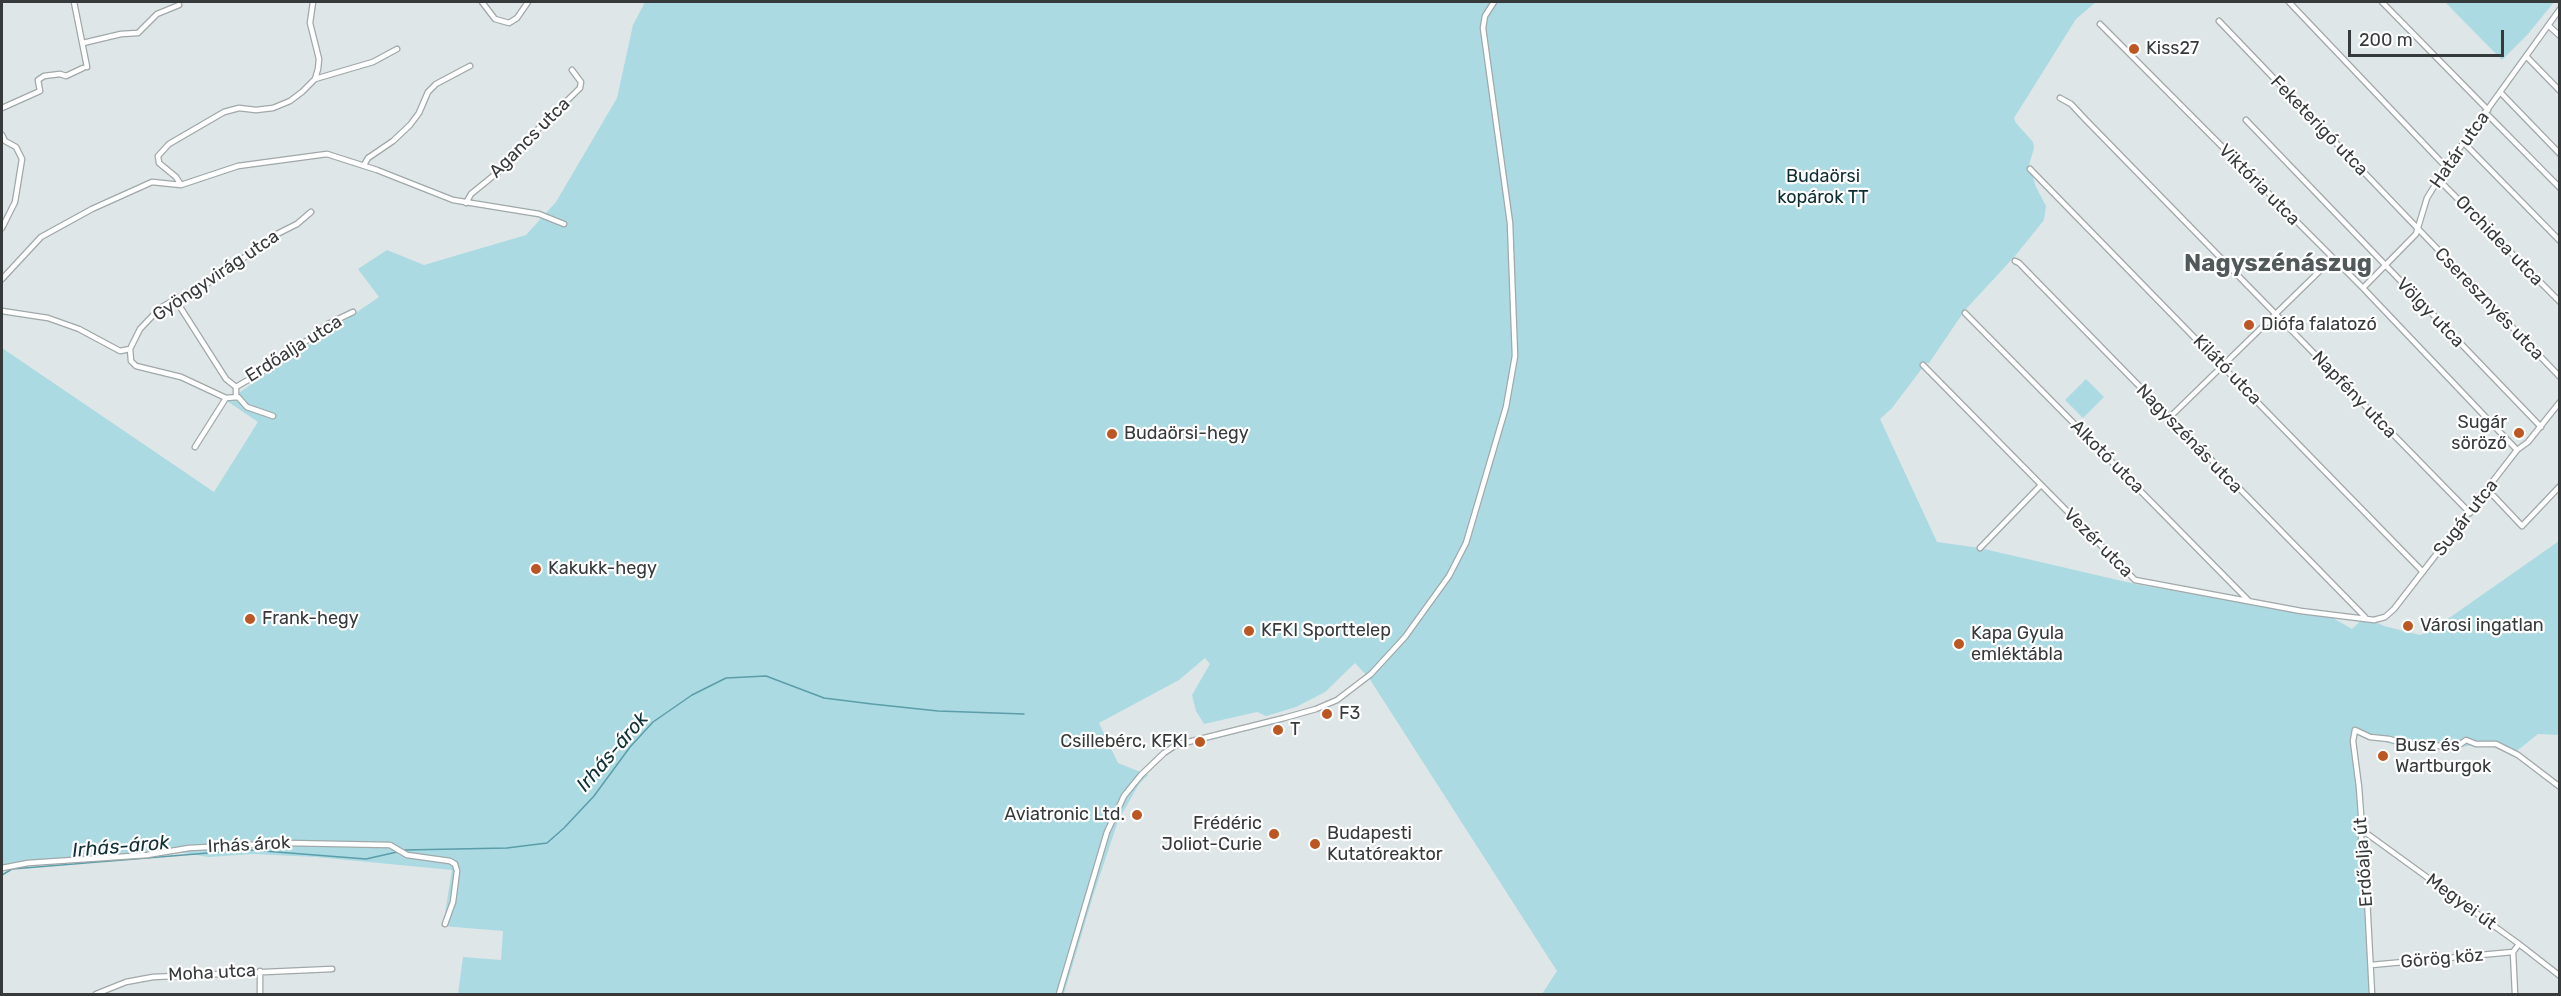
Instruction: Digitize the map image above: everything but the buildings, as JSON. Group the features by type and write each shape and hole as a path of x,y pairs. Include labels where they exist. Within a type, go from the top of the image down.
{"street":[{"path":"2,108 40,91 38,80 44,76 60,74 66,76 85,68 83,43 74,2"},
{"path":"312,2 310,23 319,59 315,79"},
{"path":"482,2 495,19 509,22 517,18 528,2"},
{"path":"1059,994 1107,832 1124,796 1141,775 1176,745 1295,716 1336,700 1371,674 1389,655 1449,576 1466,543 1503,419 1513,373 1515,336 1510,223 1483,28 1485,16 1494,2"},
{"path":"2289,2 2446,167"},
{"path":"2382,2 2559,188"},
{"path":"83,43 121,34 138,33 157,14 179,5"},
{"name":"Határ utca","path":"2419,231 2427,198 2446,167 2465,144 2559,9"},
{"name":"Feketerigó utca","path":"2219,21 2419,231"},
{"name":"Viktória utca","path":"2100,24 2363,288 2517,450"},
{"path":"2549,26 2559,36"},
{"path":"180,185 176,177 159,163 158,156 164,148 224,112 239,108 265,110 283,105 296,98 315,79 373,62 397,49"},
{"path":"2526,56 2559,91"},
{"path":"364,165 368,158 393,141 410,125 419,113 428,93 436,84 470,66"},
{"name":"Agancs utca","path":"466,203 471,194 514,159 539,128 580,88 581,82 572,70"},
{"path":"2501,93 2559,154"},
{"name":"Napfény utca","path":"2060,98 2076,110 2470,513"},
{"name":"Völgy utca","path":"2246,120 2541,427"},
{"path":"2,228 15,202 22,159 16,147 3,140"},
{"path":"2465,144 2559,241"},
{"path":"2,279 36,241 92,209 152,182 180,185 238,166 314,154 331,155 364,165 442,196 466,203 538,214 564,224"},
{"name":"Kilátó utca","path":"2030,169 2423,572"},
{"name":"Orchidea utca","path":"2439,180 2559,302"},
{"name":"Gyöngyvirág utca","path":"130,349 140,329 160,308 214,280 273,236 297,224 311,213"},
{"path":"2363,288 2419,231"},
{"name":"Cseresznyés utca","path":"2419,231 2559,378"},
{"path":"2169,418 2332,259"},
{"name":"Nagyszénás utca","path":"2014,261 2019,263 2365,617"},
{"path":"175,299 226,378 236,387 236,396 247,407 273,416"},
{"path":"2,311 48,318 89,333 120,351 130,349 131,362 136,366 181,378 226,398 236,396"},
{"name":"Erdőalja utca","path":"236,387 240,382 279,362 328,324 353,312"},
{"name":"Alkotó utca","path":"1965,313 2249,601"},
{"name":"Vezér utca","path":"1923,365 2135,580 2324,615 2365,617"},
{"path":"195,447 226,398"},
{"name":"Sugár utca","path":"2365,617 2374,620 2385,617 2470,513 2517,450 2528,442 2559,402"},
{"path":"1980,548 2041,485"},
{"path":"2488,490 2522,526 2559,486"},
{"name":"Erdőalja út","path":"2372,994 2366,878 2361,837 2360,788 2353,741 2355,730 2371,738 2389,739 2408,745 2427,743 2450,748 2466,740 2476,744 2496,744 2518,755 2559,787"},
{"name":"Megyei út","path":"2362,830 2519,944 2559,976"},
{"name":"Irhás árok","path":"2,868 28,863 147,855 189,848 287,843 393,846 407,855 450,861 455,864 457,871 453,905 445,924"},
{"path":"2515,994 2513,952 2519,944"},
{"name":"Görög köz","path":"2371,965 2513,952"},
{"name":"Moha utca","path":"96,994 126,982 153,977 332,969"},
{"path":"260,971 260,994"}],"green space":[{"name":"Budaörsi kopárok TT","path":"645,2 2096,2 2076,19 2014,118 2033,142 2034,148 2029,165 2036,187 2046,206 2044,220 2015,256 1965,310 1929,363 1926,363 1892,408 1880,419 1937,542 1980,548 2135,584 2333,618 2352,629 2365,617 2384,626 2420,635 2432,630 2559,541 2559,735 2538,734 2513,754 2495,745 2483,744 2419,750 2388,743 2355,730 2372,994 1542,994 1557,971 1369,678 1355,663 1325,692 1296,707 1266,716 1257,712 1204,724 1196,711 1192,695 1210,664 1205,658 1179,680 1099,723 1118,763 1148,775 1139,784 1118,821 1064,994 458,994 463,957 501,960 503,931 443,926 452,870 316,857 253,854 209,857 177,852 2,868 2,348 214,492 258,422 227,401 379,297 358,269 387,250 424,265 526,235 556,202 617,98 633,25"},
{"path":"2445,2 2554,2 2528,34 2502,60"},
{"path":"2086,379 2104,397 2083,418 2065,400"}],"waterway":[{"name":"Irhás-árok","path":"404,850 507,848 547,843 594,796 630,747 653,722 692,695 726,678 766,676 824,698 872,704 938,711 1024,714"},
{"name":"Irhás-árok","path":"2,875 12,869 245,850"},
{"name":"Irhás-árok","path":"251,850 366,859 397,852"}],"place":[{"name":"Kiss27","path":"2134,49"},
{"name":"Diófa falatozó","path":"2249,325"},
{"name":"Sugár söröző","path":"2519,433"},
{"name":"Budaörsi-hegy","path":"1112,434"},
{"name":"Kakukk-hegy","path":"536,569"},
{"name":"Frank-hegy","path":"250,619"},
{"name":"Városi ingatlan","path":"2408,626"},
{"name":"KFKI Sporttelep","path":"1249,631"},
{"name":"Kapa Gyula emléktábla","path":"1959,644"},
{"name":"F3","path":"1327,714"},
{"name":"T","path":"1278,730"},
{"name":"Csillebérc, KFKI","path":"1200,742"},
{"name":"Busz és Wartburgok","path":"2383,756"},
{"name":"Aviatronic Ltd.","path":"1137,815"},
{"name":"Frédéric Joliot-Curie","path":"1274,834"},
{"name":"Budapesti Kutatóreaktor","path":"1315,844"}],"district":[{"name":"Nagyszénászug","path":"2278,264"}]}
